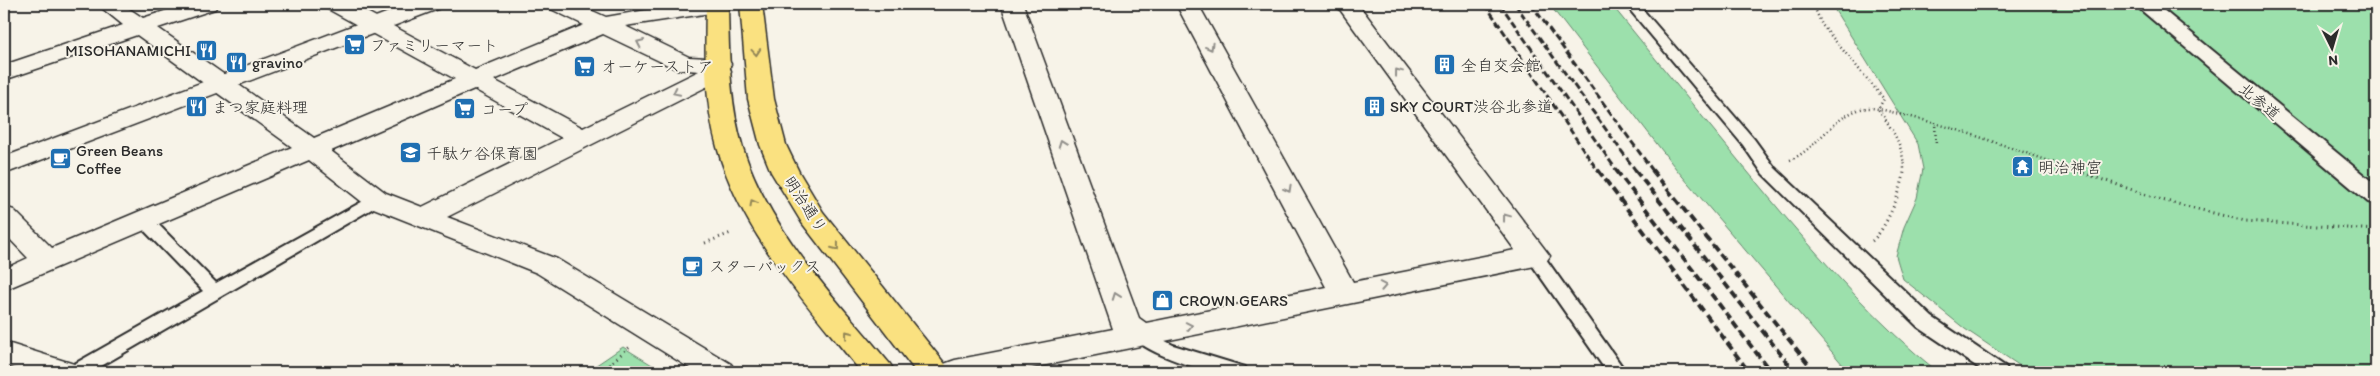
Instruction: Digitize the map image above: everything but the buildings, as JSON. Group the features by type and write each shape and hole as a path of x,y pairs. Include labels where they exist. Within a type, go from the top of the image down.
{"main road":[{"path":"716,4 720,93 730,147 751,201 782,248 879,372"},
{"name":"明治通り","path":"751,4 761,99 773,145 785,172 812,217 934,372"}],"street":[{"path":"108,4 220,82 312,149 376,199 547,266 720,372"},
{"path":"4,73 207,4"},
{"path":"336,4 581,138"},
{"path":"4,166 220,82 430,4"},
{"path":"558,4 685,64 719,67"},
{"path":"4,280 603,25 627,19 716,4"},
{"path":"1012,4 1126,324 1141,335"},
{"path":"1187,4 1345,294"},
{"path":"955,372 1535,256 1347,4"},
{"name":"北参道","path":"2144,4 2376,197"},
{"path":"424,217 719,67"},
{"path":"4,216 47,261"},
{"path":"4,353 63,372"}],"lane":[{"path":"1631,4 1749,142 1770,171 1925,322 1999,372"},
{"path":"76,372 216,293 376,199"},
{"path":"144,220 216,293"},
{"path":"1535,256 1618,372"},
{"path":"1141,335 1166,350 1238,372"}],"path":[{"path":"1812,4 1822,25 1884,99 1878,109"},
{"path":"1770,171 1800,156 1834,124 1861,109 1878,109 1935,122 2162,200 2244,221 2376,230"},
{"path":"1853,252 1875,239 1894,207 1903,181 1905,155 1889,122 1878,109"},
{"path":"1935,122 1936,146"},
{"path":"705,243 730,233"}],"green space":[{"path":"1549,4 1611,4 1818,255 1896,336 1938,372 1849,372 1677,170"},
{"name":"明治神宮","path":"1831,4 2376,4 2376,372 2029,372 1965,329 1903,279 1896,256 1904,227 1917,198 1923,169 1918,144"},
{"path":"623,347 657,368 652,372 586,372"}],"railway":[{"path":"1485,4 1598,171"},
{"path":"1500,4 1617,171"},
{"path":"1515,4 1636,171"},
{"path":"1531,4 1653,171"},
{"path":"1598,170 1749,372"},
{"path":"1616,170 1771,372"},
{"path":"1635,170 1795,372"},
{"path":"1652,170 1815,372"}],"place":[{"name":"ファミリーマート","path":"354,45"},
{"name":"MISOHANAMICHI","path":"207,50"},
{"name":"gravino","path":"236,62"},
{"name":"全自交会館","path":"1445,65"},
{"name":"オーケーストア","path":"585,66"},
{"name":"SKY COURT渋谷北参道","path":"1374,106"},
{"name":"まつ家庭料理","path":"196,107"},
{"name":"コープ","path":"465,109"},
{"name":"千駄ケ谷保育園","path":"410,153"},
{"name":"Green Beans Coffee","path":"60,159"},
{"name":"明治神宮","path":"2022,167"},
{"name":"スターバックス","path":"693,266"},
{"name":"CROWN GEARS","path":"1163,300"}]}
